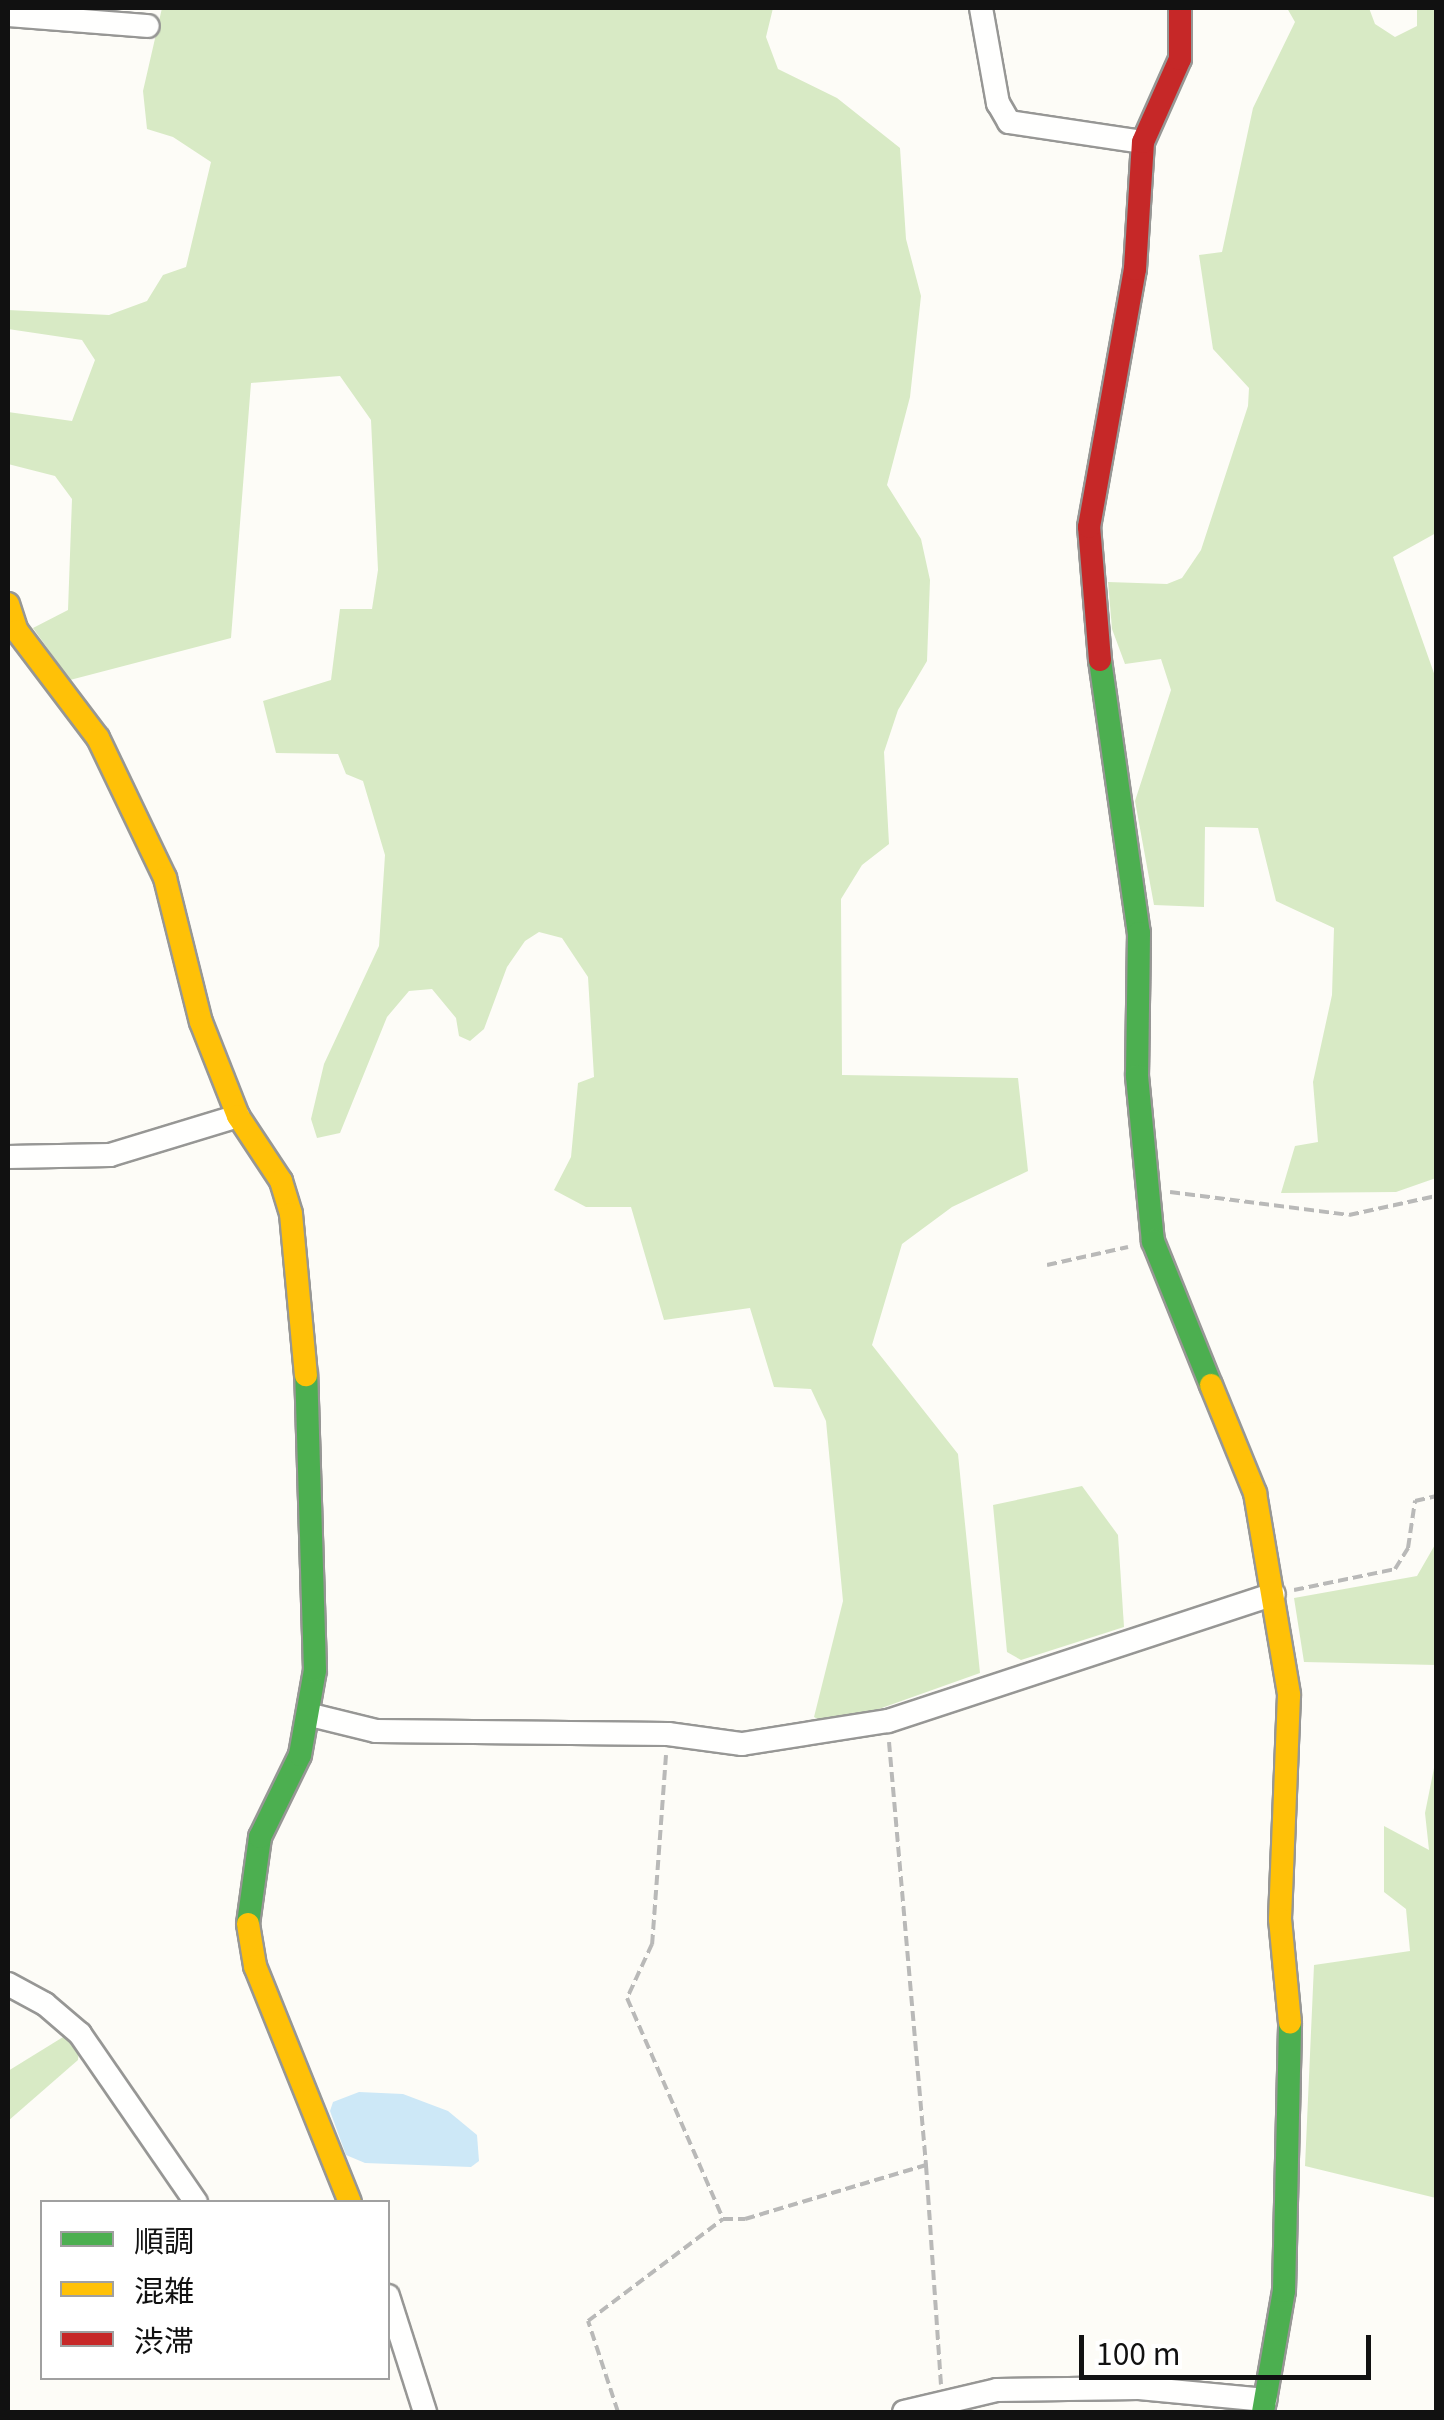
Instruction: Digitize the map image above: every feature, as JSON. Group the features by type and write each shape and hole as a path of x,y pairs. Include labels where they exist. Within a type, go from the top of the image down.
{"street":[{"path":"981,8 998,103 1009,122 1026,129 1143,142"},
{"path":"904,2412 997,2390 1140,2388 1264,2406 1284,2291 1294,2060 1280,1920 1288,1695 1255,1493 1152,1241 1137,1076 1139,933 1097,641 1089,527 1135,269 1143,142 1180,59 1180,8"},
{"path":"8,15 148,26"},
{"path":"8,604 17,631 98,738 146,829 165,878 200,1022 238,1116 281,1182 300,1276 314,1533 311,1715 260,1837 248,1924 255,1966 349,2200"},
{"path":"8,1157 110,1155 238,1116"},
{"path":"311,1715 376,1731 668,1734 742,1744 888,1720 1274,1594"},
{"path":"8,1984 46,2004 80,2034 195,2200"},
{"path":"391,2324 425,2412"}],"path":[{"path":"1145,1192 1194,1192 1350,1215 1436,1196"},
{"path":"1047,1265 1152,1241"},
{"path":"1274,1594 1395,1570 1408,1548 1415,1500 1436,1496"},
{"path":"888,1720 942,2403"},
{"path":"668,1734 652,1944 627,1998 723,2219"},
{"path":"618,2412 588,2321 723,2219 744,2219 926,2165"}],"green space":[{"path":"162,8 773,8 766,37 778,69 837,98 900,148 906,239 921,296 910,397 887,485 921,539 930,580 927,661 898,710 884,752 889,844 862,865 841,899 842,1075 1018,1078 1028,1171 952,1207 902,1244 872,1345 958,1454 980,1673 831,1726 814,1717 843,1601 826,1421 811,1389 774,1387 750,1308 664,1320 631,1207 586,1207 554,1190 571,1157 578,1083 594,1077 588,977 562,938 539,932 525,941 507,967 484,1029 470,1041 459,1036 456,1018 432,989 409,991 387,1017 340,1133 317,1138 311,1119 324,1064 379,946 385,855 363,781 346,774 338,754 276,753 263,701 331,680 340,609 372,609 378,570 371,420 340,376 251,383 231,638 70,680 33,628 68,610 72,499 55,476 8,464 8,412 72,421 95,360 82,340 8,329 8,310 109,315 147,301 163,275 186,267 211,162 173,137 147,129 143,91"},
{"path":"1287,8 1369,8 1375,24 1395,37 1417,26 1417,8 1436,8 1436,533 1393,557 1436,679 1436,1178 1396,1192 1281,1193 1295,1146 1318,1142 1313,1082 1332,995 1334,928 1276,901 1258,828 1205,827 1204,907 1154,905 1135,801 1171,690 1161,659 1125,664 1112,629 1108,582 1167,584 1182,578 1201,550 1248,406 1249,388 1213,349 1199,255 1222,252 1253,108 1295,22"},
{"path":"1082,1486 1118,1535 1124,1627 1021,1660 1007,1652 993,1505"},
{"path":"1436,1543 1436,1665 1304,1662 1294,1598 1417,1576"},
{"path":"1436,1758 1436,2198 1305,2166 1314,1965 1410,1951 1406,1909 1384,1892 1384,1826 1429,1850 1425,1813"},
{"path":"68,2034 79,2049 78,2060 8,2121 8,2071"}],"water":[{"path":"359,2092 403,2094 448,2111 477,2135 479,2161 471,2167 365,2163 346,2155 330,2111 333,2102"}],"traffic: fast":[{"path":"1100,660 1139,933 1137,1076 1153,1241 1211,1385"},
{"path":"248,1924 260,1837 300,1755 315,1670 306,1375"},
{"path":"1263,2412 1284,2291 1290,2023"}],"traffic: slow":[{"path":"8,604 17,631 98,738 165,878 201,1022 238,1116 281,1181 291,1214 306,1375"},
{"path":"1211,1385 1255,1493 1289,1695 1280,1919 1290,2023"},
{"path":"248,1924 255,1966 349,2200"}],"traffic: jam":[{"path":"1100,660 1089,527 1135,269 1143,142 1180,59 1180,8"}]}
